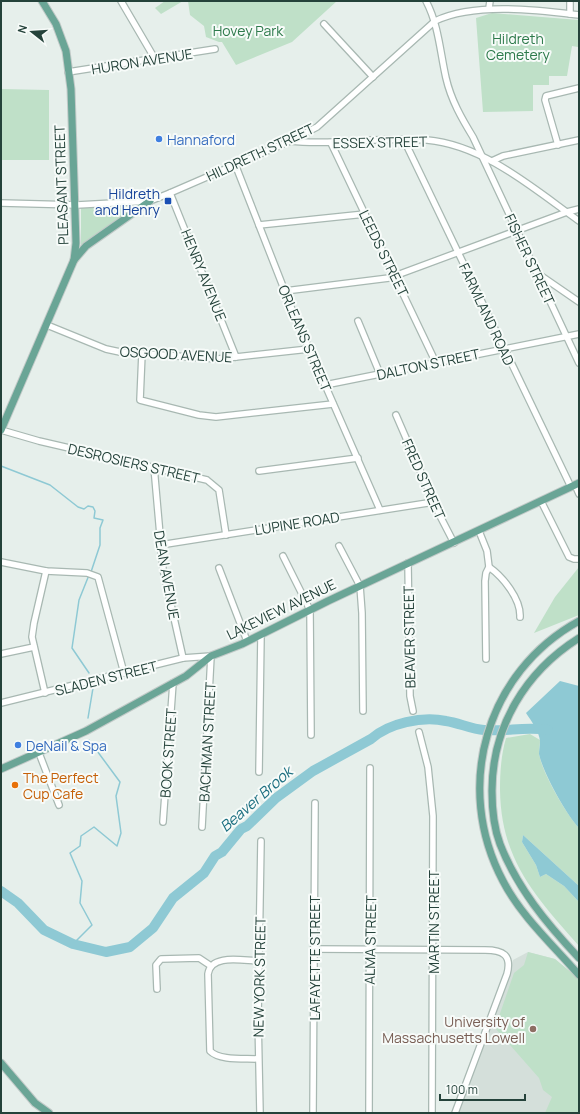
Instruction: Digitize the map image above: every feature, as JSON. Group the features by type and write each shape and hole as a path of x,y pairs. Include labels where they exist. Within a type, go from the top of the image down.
{"main road":[{"name":"PLEASANT STREET","path":"1,430 74,260 76,243 76,205 66,51 56,24 42,1"},
{"path":"74,260 86,246 150,201"},
{"name":"LAKEVIEW AVENUE","path":"1,770 86,731 186,676 211,656 247,641 408,563 454,543 575,485"},
{"path":"579,621 552,640 530,659 506,691 492,720 483,748 480,767 480,804 486,837 492,858 514,900 579,975"},
{"path":"579,638 549,660 525,687 506,721 496,751 492,772 492,801 500,843 512,871 528,898 558,936 579,958"},
{"path":"1,1063 38,1106 49,1113"}],"street":[{"path":"121,1 155,59"},
{"name":"FISHER STREET","path":"426,1 435,21 446,79 458,112 473,137 480,155 579,363"},
{"path":"489,8 490,1"},
{"path":"570,1 570,14"},
{"name":"HILDRETH STREET","path":"1,203 76,205 150,201 290,141 316,127 435,21 442,18 489,8 579,15"},
{"path":"324,24 373,77"},
{"name":"HURON AVENUE","path":"68,72 216,49"},
{"path":"558,145 545,100 546,96 579,88"},
{"name":"FARMLAND ROAD","path":"404,140 504,349 579,494"},
{"name":"ESSEX STREET","path":"290,141 316,144 426,140 467,149 492,161 579,221"},
{"path":"492,161 503,156 579,140"},
{"name":"LEEDS STREET","path":"331,143 436,363"},
{"name":"ORLEANS STREET","path":"235,164 309,349 380,510"},
{"name":"HENRY AVENUE","path":"170,193 236,357"},
{"path":"285,291 395,276 567,212 579,209"},
{"path":"259,225 365,214"},
{"path":"536,272 579,302"},
{"path":"358,321 380,374"},
{"name":"OSGOOD AVENUE","path":"47,325 111,351 218,359 309,349"},
{"name":"DALTON STREET","path":"325,385 579,334"},
{"path":"142,353 140,400 199,415 216,417 333,404"},
{"name":"FRED STREET","path":"396,414 434,502 454,543"},
{"name":"DESROSIERS STREET","path":"1,430 39,441 197,476 207,480 220,490 226,535"},
{"path":"259,471 358,458"},
{"name":"DEAN AVENUE","path":"154,467 163,573 183,658"},
{"path":"541,501 569,557 574,560 579,559"},
{"name":"LUPINE ROAD","path":"160,545 434,502"},
{"path":"479,531 487,551 490,567 498,573 519,605 520,617"},
{"path":"339,546 360,586 362,613 362,711"},
{"path":"283,556 310,610 311,735"},
{"path":"1,562 46,571 90,573 98,577 102,585 124,673"},
{"name":"BEAVER STREET","path":"408,563 410,696 413,712"},
{"path":"486,659 485,580 486,573 490,567"},
{"path":"219,568 247,641"},
{"path":"45,693 34,647 32,631 46,571"},
{"path":"259,772 261,634"},
{"path":"1,654 34,647"},
{"name":"SLADEN STREET","path":"1,703 183,658 211,656"},
{"name":"BACHMAN STREET","path":"202,827 211,656"},
{"name":"BOOK STREET","path":"163,822 173,683"},
{"name":"MARTIN STREET","path":"419,732 428,767 432,796 434,950 432,1113"},
{"path":"39,753 59,805"},
{"name":"ALMA STREET","path":"370,768 370,1113"},
{"name":"LAFAYETTE STREET","path":"312,1113 315,803"},
{"name":"NEW YORK STREET","path":"260,1113 258,1059 261,841"},
{"path":"313,949 494,950 499,951 507,959 507,974 455,1113"},
{"path":"157,989 156,965 161,959 194,957 203,959 211,966"},
{"path":"258,1059 223,1056 212,1052 209,1046 208,974 211,966 219,961 259,961"},
{"path":"38,1106 44,1113"}],"shaded area":[{"name":"University of Massachusetts Lowell","path":"528,952 555,959 579,979 579,1113 458,1113 513,960"}],"green space":[{"path":"165,1 183,1 161,14 155,8"},
{"name":"Hovey Park","path":"188,1 337,1 292,42 236,65 222,42 206,37 204,26 190,15"},
{"name":"Hildreth Cemetery","path":"492,13 579,20 578,47 572,46 567,76 549,76 549,85 533,85 533,111 483,112 476,18"},
{"path":"1,89 49,90 49,160 1,160"},
{"path":"131,207 132,210 81,245 81,208"},
{"path":"579,567 579,615 534,633 555,597"},
{"path":"530,734 540,740 539,753 544,770 561,803 579,828 579,886 523,835 522,842 536,865 540,877 546,874 564,886 579,902 579,946 548,910 523,876 507,837 502,815 500,790 501,764 504,744 506,738"},
{"name":"University of Massachusetts Lowell","path":"528,952 555,959 579,979 579,1113 545,1113 552,1097 543,1090 539,1078 495,1028 514,973 524,965"}],"water":[{"path":"560,681 579,686 579,828 562,803 545,772 539,754 540,741 538,734 526,713"},
{"path":"523,835 579,886 579,902 564,886 546,874 540,877 536,865 522,842"}],"waterway":[{"path":"1,466 50,485 78,507 84,509 88,506 93,507 95,511 94,518 103,520 100,528 100,545 91,572"},
{"path":"89,575 79,600 72,648 89,673"},
{"path":"88,718 93,688"},
{"name":"Beaver Brook","path":"1,891 18,903 44,930 73,944 106,952 130,947 153,928 173,898 204,873 215,856 222,852 241,829 247,826 276,798 313,771 371,739 378,733 406,722 427,719 446,721 484,730 548,730"},
{"path":"73,944 92,925 80,903 82,881 70,853 80,846 81,836 94,827 117,846 121,833 116,796 120,782 89,740"}],"place":[{"name":"Hannaford","path":"159,139"},
{"name":"Hildreth and Henry","path":"168,201"},
{"name":"DeNail & Spa","path":"18,745"},
{"name":"The Perfect Cup Cafe","path":"15,785"},
{"name":"University of Massachusetts Lowell","path":"533,1029"}]}
